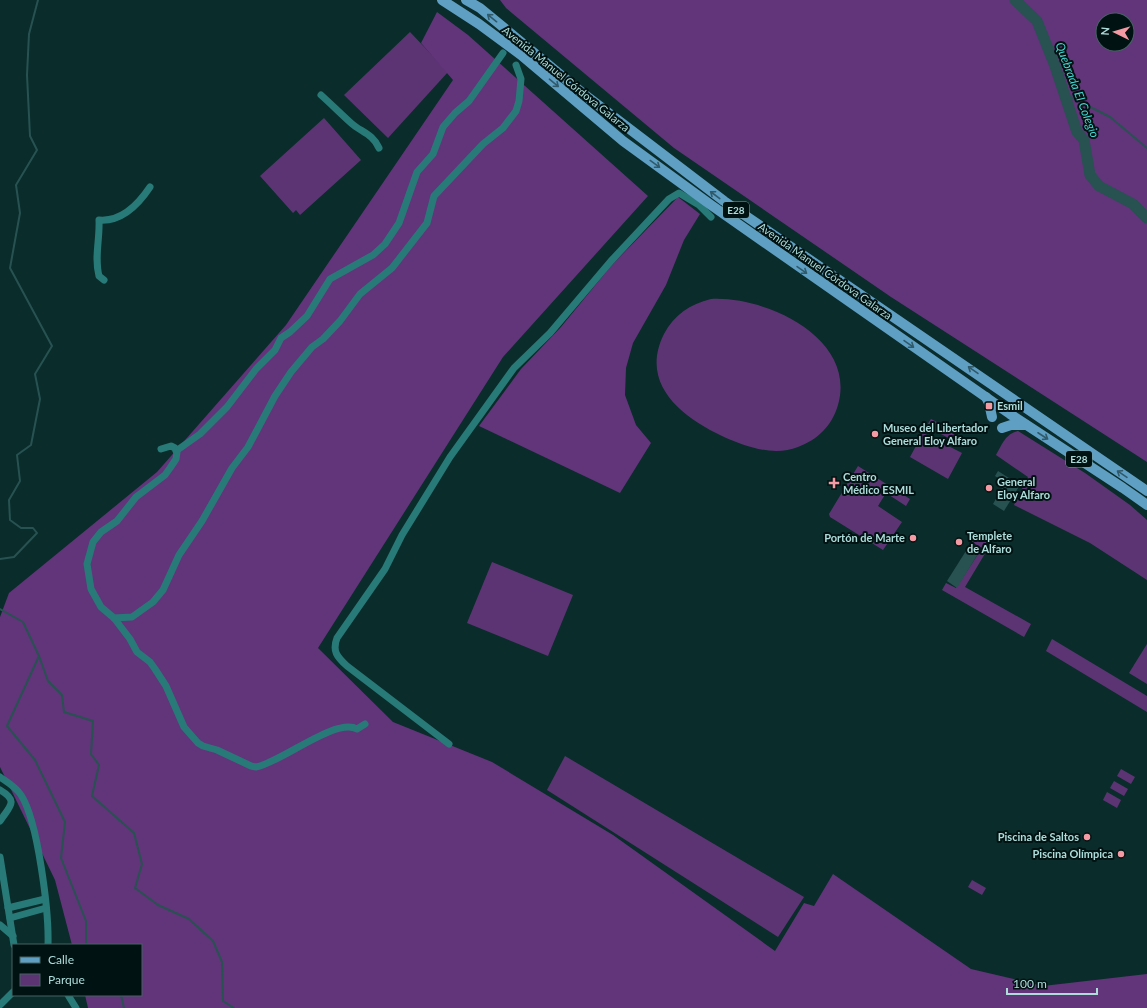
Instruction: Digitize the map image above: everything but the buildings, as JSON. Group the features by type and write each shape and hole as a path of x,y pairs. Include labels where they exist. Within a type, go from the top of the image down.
{"main road":[{"name":"Avenida Manuel Córdova Galarza","path":"442,0 479,24 521,55 623,141 802,270 1027,425 1147,505"},
{"name":"Avenida Manuel Córdova Galarza","path":"466,0 480,8 585,95 736,210 943,350 1147,492"},
{"path":"986,397 992,417"},
{"path":"1002,428 1011,425 1027,425"}],"street":[{"path":"176,451 200,434 227,407 256,370 275,350 281,338 290,332 306,316 330,279 373,255 385,244 399,223 417,172 433,154 443,127 455,113 469,101 503,53"},
{"path":"114,618 132,617 153,602 163,590 179,555 202,521 232,468 248,447 275,396 291,372 312,347 323,339 340,321 360,294 392,268 427,223 434,196 483,144 503,128 516,111 519,101 521,79 516,65"},
{"path":"321,95 352,125 365,131 376,140 379,148"},
{"path":"104,280 98,276 95,257 99,246 99,220 108,221 128,211 139,203 150,187"},
{"path":"449,744 336,656 334,649 337,638 385,569 402,535 450,457 514,368 550,333 611,261 669,199 679,193 699,205 711,217"},
{"path":"161,449 170,446 176,451"},
{"path":"176,451 176,459 164,475 136,497 117,521 96,537 87,556 87,571 91,589 101,607 114,618 130,639 137,652 150,662 155,669 166,686 184,727 198,743 203,746 217,750 256,767 294,750 310,740 332,731 349,727 357,729 365,724"},
{"path":"0,777 20,793 30,813 49,925 48,944"},
{"path":"0,790 10,796 12,803 0,821"},
{"path":"0,857 14,944"},
{"path":"8,908 45,899"},
{"path":"10,918 46,908"},
{"path":"0,926 12,936"},
{"path":"0,1007 12,993"},
{"path":"69,996 76,1008"}],"green space":[{"path":"410,32 448,72 388,138 344,95"},
{"path":"324,118 361,160 300,215 296,210 293,213 260,176"},
{"path":"711,299 733,300 757,305 780,314 802,326 821,341 834,360 840,381 838,405 835,413 828,426 817,436 805,444 788,450 769,451 749,447 707,428 679,409 669,397 661,383 657,368 658,352 664,334 668,327 683,311 703,301"},
{"path":"931,419 956,432 957,435 954,441 928,427 927,425"},
{"path":"1018,431 1085,473 1130,505 1147,520 1147,580 1090,543 1014,505 1028,477 996,455 1007,437"},
{"path":"923,433 962,453 948,479 910,457"},
{"path":"858,466 910,499 906,506 886,493 878,506 902,522 883,550 830,517 829,514"},
{"path":"973,531 992,542 965,587 1031,624 1024,637 942,590 946,583 956,588 982,548 972,542"},
{"path":"492,562 573,595 548,656 467,623"},
{"path":"1052,639 1147,696 1147,712 1046,651"},
{"path":"1147,644 1147,684 1129,673"},
{"path":"565,756 804,897 778,937 547,790"},
{"path":"1121,769 1135,777 1131,784 1117,776"},
{"path":"1114,781 1128,789 1124,796 1110,788"},
{"path":"1107,792 1121,800 1117,808 1103,800"},
{"path":"972,880 986,888 982,895 968,887"}],"shaded area":[{"path":"500,0 1147,0 1147,462 891,297 674,148 506,8"},
{"path":"437,12 468,35 648,196 503,357 318,648 393,722 492,762 613,835 775,951 804,903 814,906 833,874 971,969 1043,986 1147,974 1147,1008 88,1008 85,996 142,996 142,944 72,944 55,880 0,767 0,617 9,593 157,472 286,325 453,80 421,43"},
{"path":"678,197 700,214 684,240 666,285 633,343 626,368 625,395 636,425 651,443 620,493 479,426 521,369 561,327 611,266"}],"water":[{"path":"998,471 1020,485 1004,511 993,504 1005,483 995,476"},
{"path":"971,543 981,549 957,588 947,581"}],"waterway":[{"path":"0,559 14,557 37,533 33,528 21,528 10,520 9,500 20,481 17,455 31,445 40,399 35,374 52,346 10,268 20,213 16,185 37,150 30,136 27,75 29,34 38,0"},
{"name":"Quebrada El Colegio","path":"1015,0 1037,21 1055,66 1077,132 1084,140 1090,175 1099,186 1133,204 1147,218"},
{"path":"1065,94 1110,117 1147,148"},
{"path":"0,609 23,622 39,656 48,681 62,695 64,712 93,721 91,754 99,765 92,796 134,833 142,864 135,888 158,905 189,919 213,941 222,962 223,1001 234,1008"},
{"path":"39,656 7,726 35,760 65,822 61,858 86,921 86,944"},
{"path":"121,996 124,1008"}],"place":[{"name":"Esmil","path":"989,406"},
{"name":"Museo del Libertador General Eloy Alfaro","path":"875,434"},
{"name":"Centro Médico ESMIL","path":"834,483"},
{"name":"General Eloy Alfaro","path":"989,488"},
{"name":"Portón de Marte","path":"913,538"},
{"name":"Templete de Alfaro","path":"959,542"},
{"name":"Piscina de Saltos","path":"1087,837"},
{"name":"Piscina Olímpica","path":"1121,854"}]}
